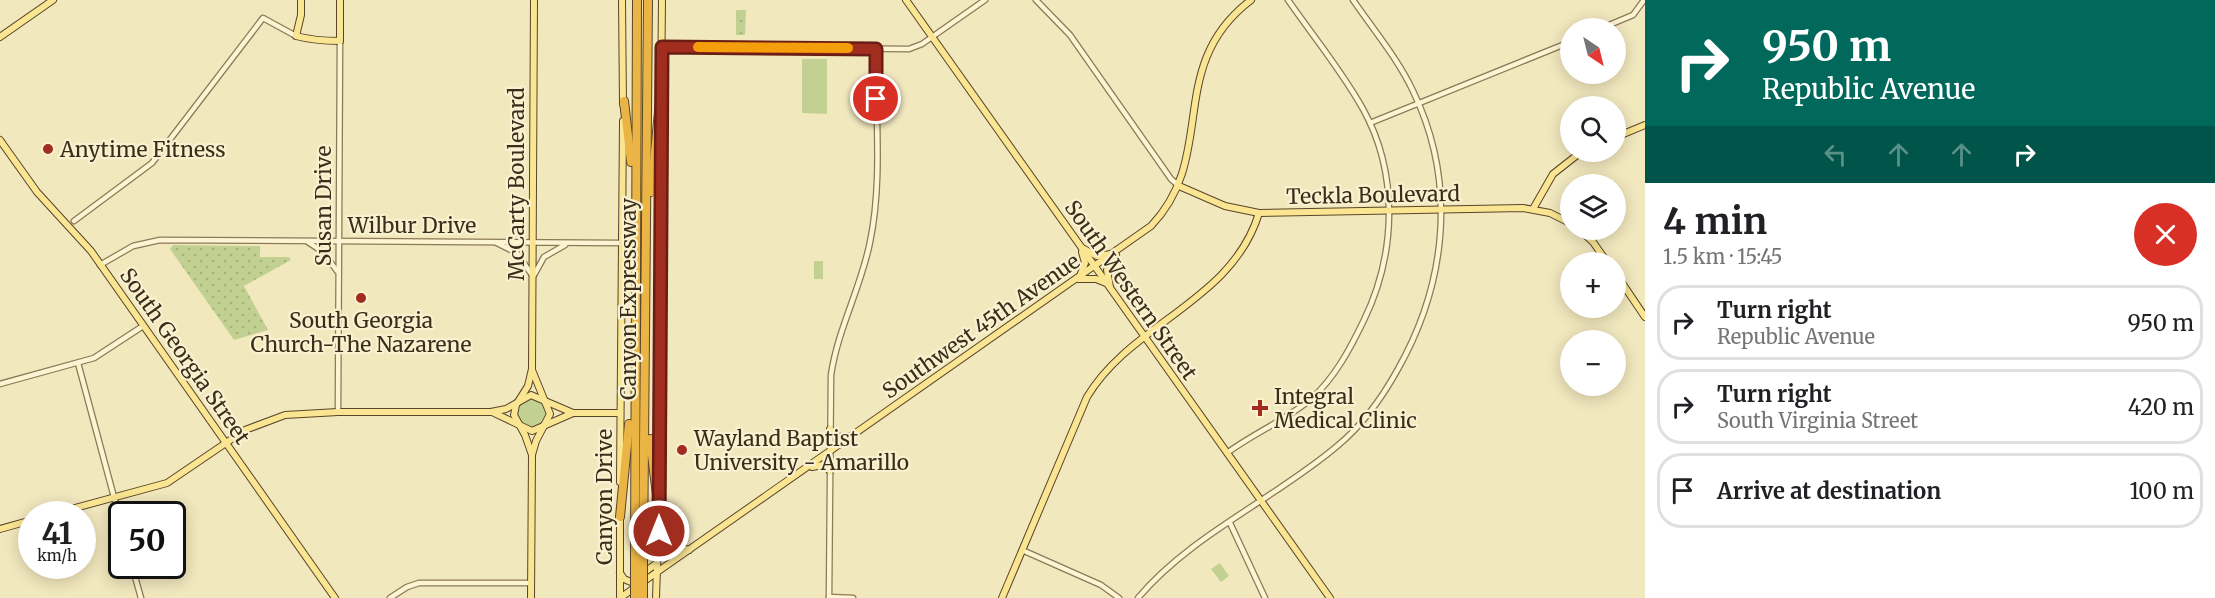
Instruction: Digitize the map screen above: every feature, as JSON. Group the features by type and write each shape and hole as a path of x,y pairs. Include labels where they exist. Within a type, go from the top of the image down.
{"highway":[{"name":"Canyon Expressway","path":"637,0 634,366 639,557 643,598"},
{"name":"Canyon Expressway","path":"634,598 639,557 646,415 648,0"},
{"path":"646,247 661,92"},
{"path":"624,101 635,194"},
{"path":"620,517 634,366"},
{"path":"646,415 659,511"}],"main road":[{"path":"0,38 53,0"},
{"path":"301,0 301,15 296,36 316,41 340,41"},
{"name":"Susan Drive","path":"340,0 340,41"},
{"name":"McCarty Boulevard","path":"532,455 515,418 514,410 528,386 532,369 534,0"},
{"name":"Canyon Drive","path":"620,598 624,101 622,0"},
{"path":"643,598 649,595 654,598 659,531 662,0"},
{"name":"South Western Street","path":"906,0 1329,598"},
{"name":"Southwest 45th Avenue","path":"620,598 1078,279 1156,221 1179,186 1187,160 1202,66 1222,29 1251,0"},
{"path":"1626,133 1645,125"},
{"name":"South Georgia Street","path":"0,140 37,192 100,264 335,598"},
{"path":"1533,208 1558,168 1567,162"},
{"name":"Teckla Boulevard","path":"1179,186 1225,206 1259,213 1533,208 1560,218"},
{"path":"1002,598 1087,398 1112,363 1212,285 1243,246 1259,213"},
{"path":"1591,240 1600,252"},
{"path":"1081,248 1096,256 1116,252"},
{"path":"1081,248 1085,263 1078,279 1096,279 1109,286"},
{"path":"1109,286 1107,269 1116,252"},
{"path":"1626,289 1645,317"},
{"name":"McCarty Boulevard","path":"532,369 538,390 550,414 536,441 532,455"},
{"path":"96,503 167,483 225,443 266,420 301,412 491,412 506,409 531,395 573,413 620,413"},
{"path":"491,412 532,430 573,413"},
{"path":"830,429 841,438 855,435"},
{"path":"531,598 532,455"},
{"path":"808,468 823,465 830,471"},
{"path":"0,529 18,524"},
{"path":"659,531 673,546 680,550 690,550"},
{"path":"620,573 627,581 634,581 658,561"}],"street":[{"path":"662,47 912,48 985,0"},
{"path":"1036,0 1070,35 1171,179 1179,186"},
{"path":"1227,453 1304,404 1324,386 1341,361 1369,310 1387,251 1389,212 1385,172 1370,123 1354,94 1288,0"},
{"path":"1138,598 1163,570 1336,447 1362,422 1387,388 1417,331 1431,294 1441,244 1442,210 1434,151 1418,103 1406,78 1353,0"},
{"path":"1626,18 1633,15 1644,0"},
{"path":"74,221 152,163 263,18 296,36"},
{"name":"Susan Drive","path":"338,412 340,41"},
{"path":"1370,123 1560,46"},
{"path":"853,598 829,598 833,356 870,246 875,214 876,49"},
{"path":"1538,197 1540,205 1547,212"},
{"name":"Wilbur Drive","path":"100,264 124,249 160,240 622,243"},
{"path":"307,241 328,256 339,273"},
{"path":"494,242 517,253 532,277 541,261 550,252 572,242"},
{"path":"0,384 104,354 143,326"},
{"path":"78,363 115,501"},
{"path":"1230,523 1265,598"},
{"path":"1022,550 1101,585 1119,598"},
{"path":"136,579 141,598"},
{"path":"390,598 407,587 419,583 531,584"}],"green space":[{"path":"736,10 746,10 745,35 736,35"},
{"path":"802,59 827,59 827,114 802,113"},
{"path":"173,245 260,246 260,257 289,257 291,260 244,286 268,330 234,340 170,249"},
{"path":"814,261 823,261 823,279 814,279"},
{"path":"532,399 542,403 546,413 542,423 532,427 522,423 518,413 522,403"},
{"path":"1220,563 1229,576 1221,582 1211,569"}],"slow traffic":[{"path":"698,47 848,48"}],"place":[{"name":"Anytime Fitness","path":"48,149"},
{"name":"South Georgia Church-The Nazarene","path":"361,298"},
{"name":"Integral Medical Clinic","path":"1260,408"},
{"name":"Wayland Baptist University - Amarillo","path":"682,450"}],"route":[{"path":"659,531 662,47 876,49 876,99"}]}
